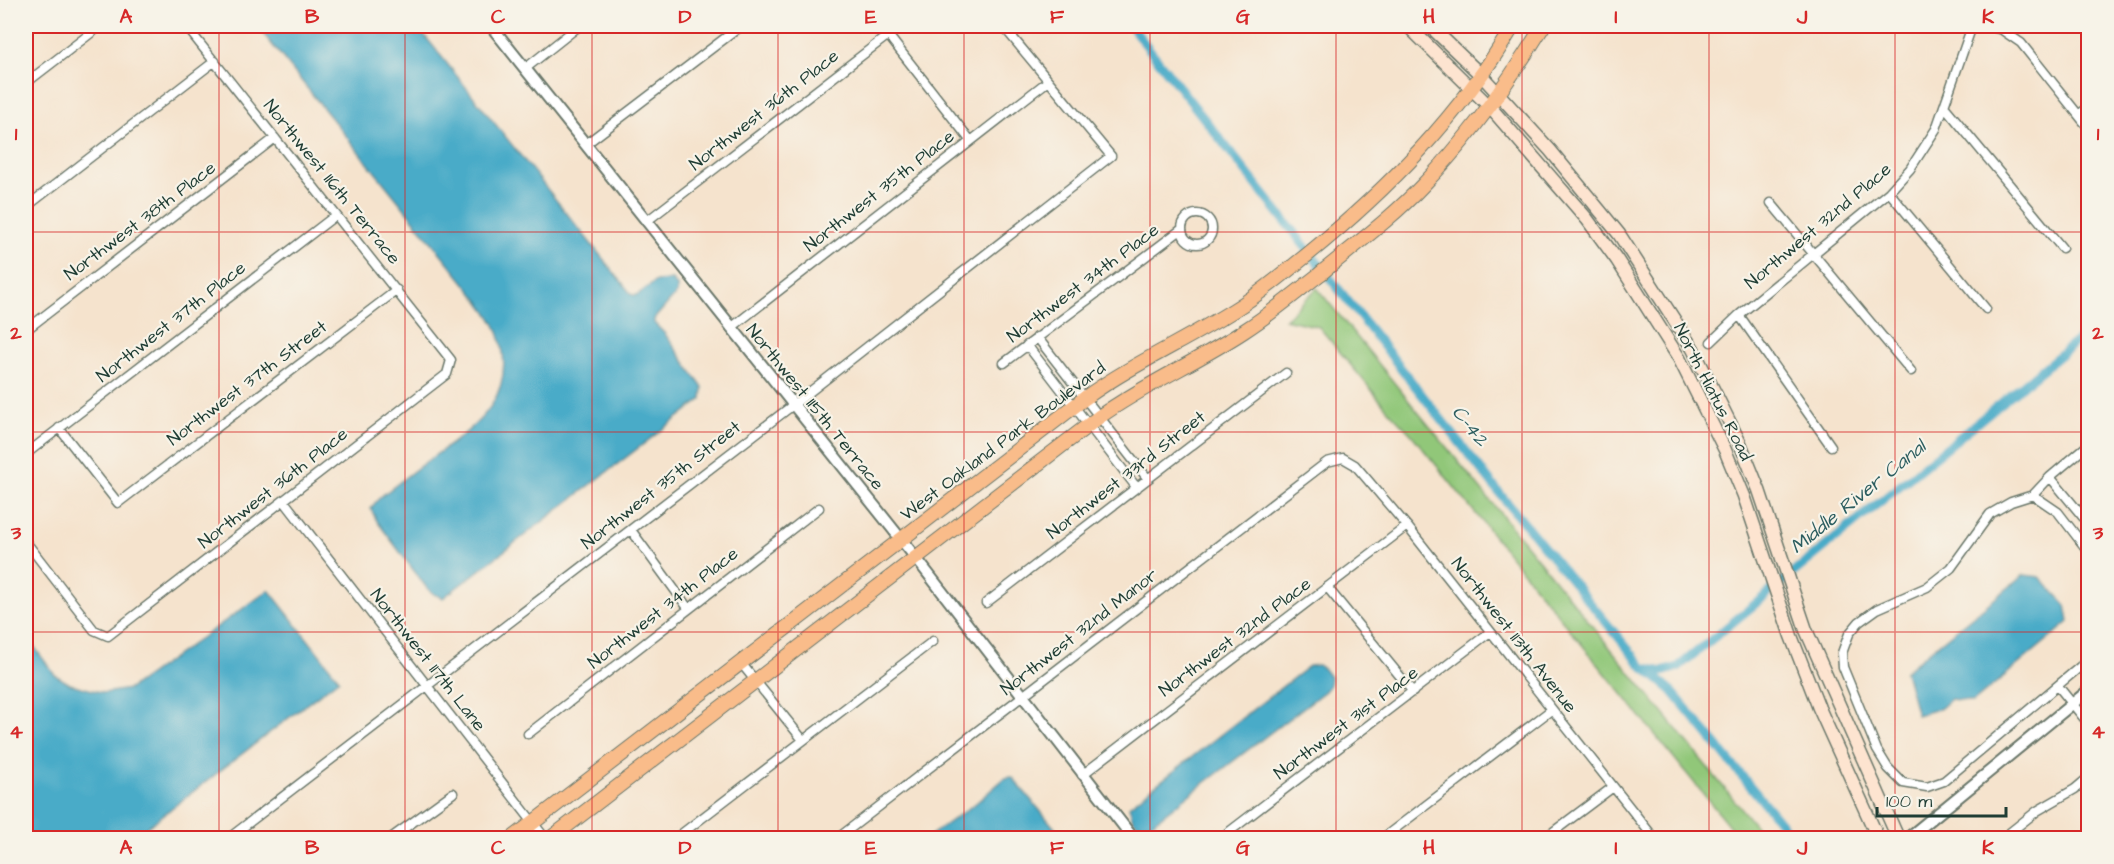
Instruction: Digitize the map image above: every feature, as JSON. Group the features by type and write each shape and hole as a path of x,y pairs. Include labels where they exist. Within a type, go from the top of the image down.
{"main road":[{"name":"North Hiatus Road","path":"1408,26 1490,107 1587,219 1617,260 1679,358 1725,450 1744,496 1819,708 1878,838"},
{"name":"North Hiatus Road","path":"1430,26 1482,76 1550,150 1619,234 1693,348 1740,443 1806,630 1898,838"},
{"name":"West Oakland Park Boulevard","path":"513,838 1079,402 1123,373 1234,310 1286,272 1399,174 1437,133 1482,76 1513,26"},
{"path":"551,838 1094,421 1142,388 1241,333 1382,224 1457,148 1490,107 1543,26"}],"street":[{"path":"26,83 100,26"},
{"name":"Northwest 116th Terrace","path":"186,26 451,360"},
{"name":"Northwest 115th Terrace","path":"491,26 916,558 1133,838"},
{"path":"526,68 579,26"},
{"path":"586,144 741,26"},
{"name":"Northwest 36th Place","path":"647,221 900,26"},
{"path":"1003,26 1048,81"},
{"name":"Northwest 32nd Place","path":"1711,342 1739,315 1889,192 1910,169 1936,129 1972,26"},
{"path":"1989,26 2002,30 2021,43 2088,127"},
{"path":"888,35 970,140"},
{"path":"26,207 215,61"},
{"name":"Northwest 35th Place","path":"731,328 1048,81"},
{"name":"Northwest 35th Street","path":"229,838 793,405 1111,156 1048,81"},
{"path":"1945,107 2062,248"},
{"path":"2079,115 2088,107"},
{"name":"Northwest 38th Place","path":"26,330 275,138"},
{"path":"1889,192 1986,309"},
{"path":"1771,203 1911,372"},
{"name":"Northwest 37th Place","path":"26,454 336,215"},
{"name":"Northwest 34th Place","path":"1004,363 1182,229"},
{"name":"Northwest 37th Street","path":"59,428 118,503 397,290"},
{"path":"1739,315 1832,446"},
{"path":"1037,337 1137,488"},
{"path":"1027,345 1148,479"},
{"name":"Northwest 36th Place","path":"26,542 94,630 108,636 447,374 451,360"},
{"name":"Northwest 33rd Street","path":"987,603 1286,373"},
{"path":"2088,445 2050,477 2033,495 2011,502 1990,514 1951,568 1927,587 1877,609 1859,622 1849,634 1842,652 1843,668 1877,750 1888,768 1904,783 1927,787 1944,781 2088,660"},
{"name":"Northwest 113th Avenue","path":"1343,458 1355,465 1407,526 1654,838"},
{"name":"Northwest 32nd Manor","path":"838,838 1327,462 1343,458"},
{"path":"2050,477 2088,523"},
{"path":"2033,495 2058,512 2088,551"},
{"name":"Northwest 117th Lane","path":"284,501 546,838"},
{"name":"Northwest 34th Place","path":"528,734 819,508"},
{"name":"Northwest 32nd Place","path":"1082,775 1407,526"},
{"path":"631,530 688,608"},
{"path":"1328,587 1413,692"},
{"name":"Northwest 31st Place","path":"1221,838 1490,632"},
{"path":"676,838 933,641"},
{"path":"741,663 803,740"},
{"path":"2058,686 2088,723"},
{"path":"1908,838 2088,690"},
{"path":"1383,838 1551,710"},
{"path":"2003,838 2037,811 2075,789 2088,778"},
{"path":"1545,838 1613,787"},
{"path":"391,838 453,793"}],"green space":[{"path":"1317,288 1765,838 1739,838 1411,434 1319,327 1285,319"}],"water":[{"path":"257,26 417,26 632,295 637,295 656,281 672,280 677,286 677,293 654,319 654,323 665,334 703,388 702,399 443,598 426,587 377,521 371,509 384,494 462,436 493,402 502,382 504,358 497,329 480,302"},
{"path":"2024,575 2040,577 2066,605 2069,622 1973,702 1951,699 1941,708 1917,715 1905,671"},
{"path":"269,590 339,679 133,838 32,838 26,830 26,636 55,675 70,684 104,693 129,689"},
{"path":"1318,665 1330,677 1329,686 1325,691 1151,824 1138,824 1133,820 1129,806 1309,666"},
{"path":"1012,777 1063,838 927,838 976,803 1005,778"}],"waterway":[{"name":"C-42","path":"1131,26 1501,495 1643,667 1671,690 1793,838"},
{"name":"Middle River Canal","path":"1645,668 1662,672 1678,667 2088,332"}]}
